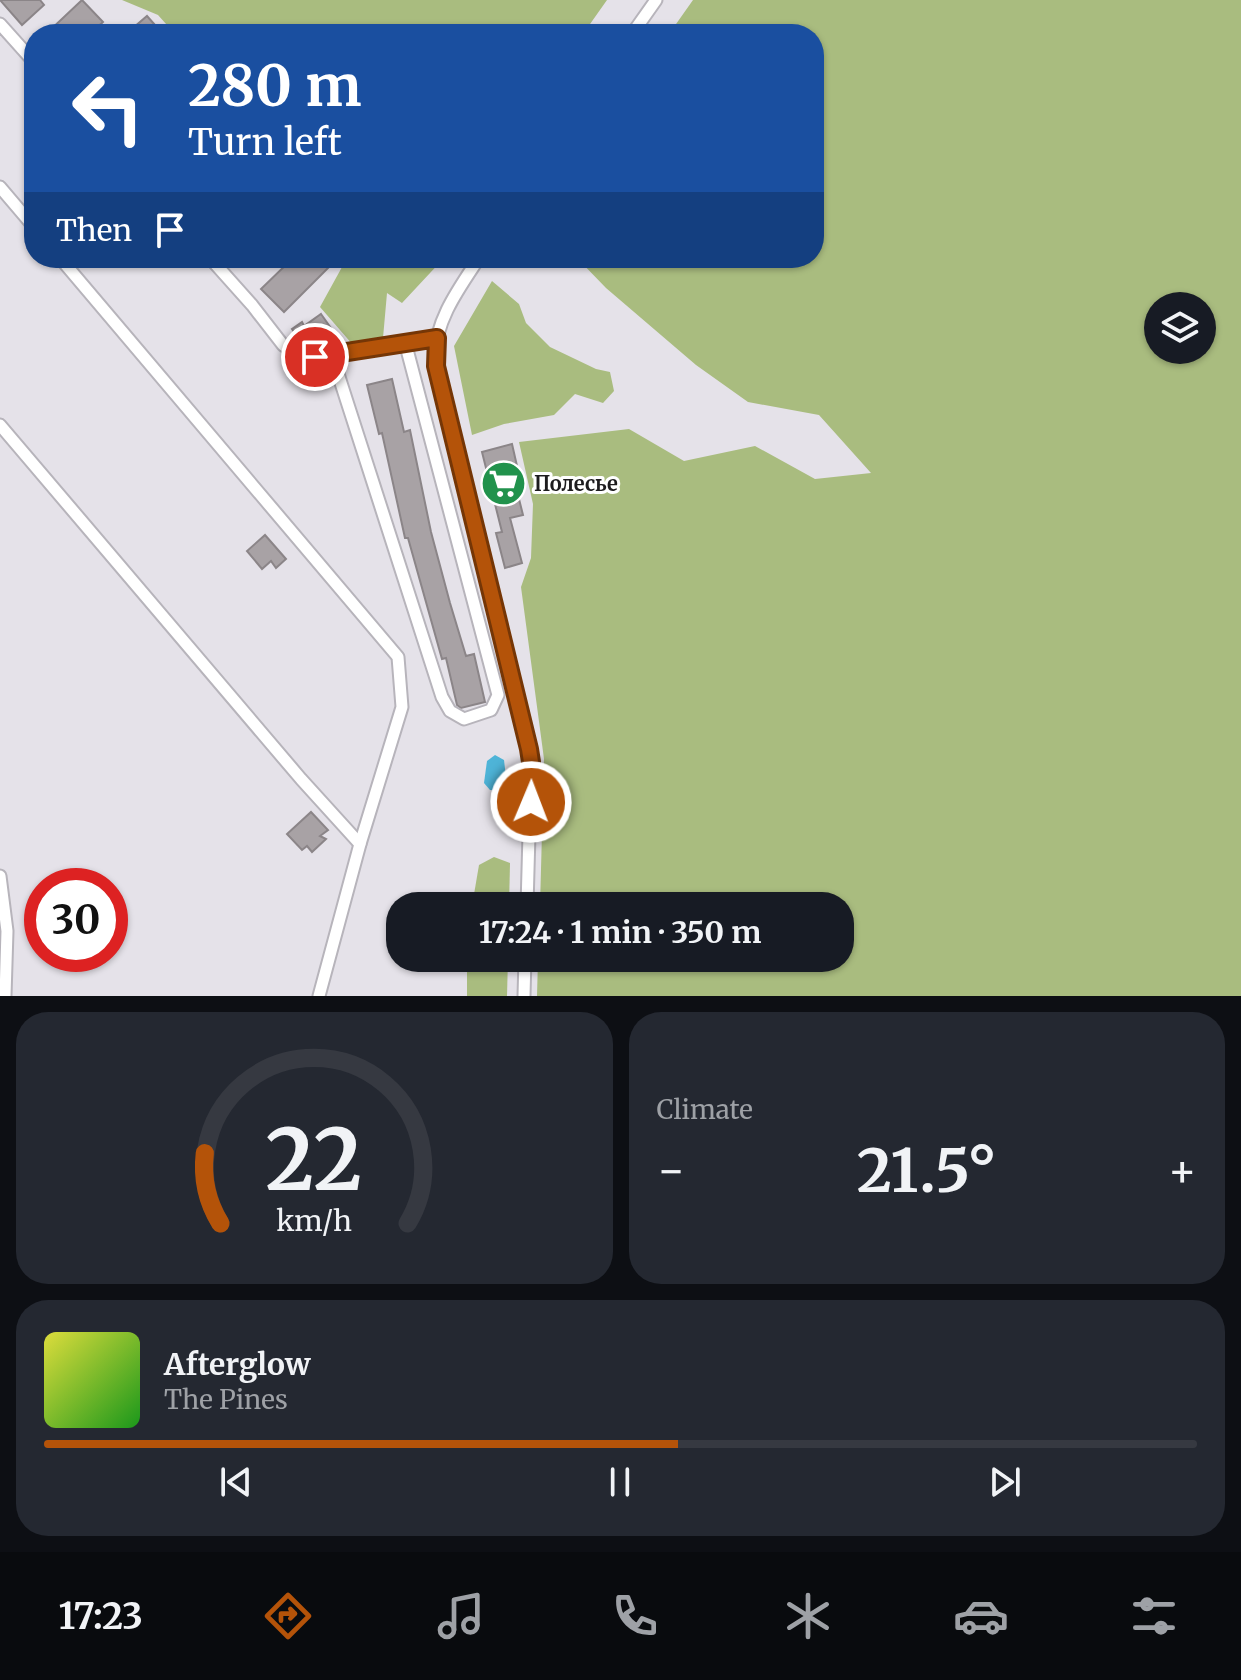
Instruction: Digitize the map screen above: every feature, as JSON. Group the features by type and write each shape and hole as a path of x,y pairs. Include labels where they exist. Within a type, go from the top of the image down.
{"street":[{"path":"639,24 656,0"},
{"path":"0,24 24,51"},
{"path":"0,187 24,215"},
{"path":"69,268 396,652 402,707 360,844 319,996"},
{"path":"219,268 283,345 306,356 332,355 437,336"},
{"path":"472,268 456,293 437,336 436,366 531,762 527,892"},
{"path":"332,355 442,697 450,711 464,719 491,710 498,695 405,342"},
{"path":"0,425 360,844"},
{"path":"0,876 7,931 5,996"},
{"path":"524,996 525,972"}],"green space":[{"path":"122,0 607,0 590,24 166,24 158,15"},
{"path":"693,0 1241,0 1241,996 537,996 538,972 854,972 854,892 540,892 544,759 521,587 531,558 533,504 519,442 629,429 684,461 755,446 815,479 871,473 819,415 748,402 696,365 587,268 824,268 824,24 676,24"},
{"path":"341,268 435,268 402,303 387,293 383,338 353,345 320,307"},
{"path":"492,281 519,304 526,323 550,347 596,369 610,372 614,391 603,403 575,394 554,415 504,424 472,435 454,346"},
{"path":"494,857 510,863 509,892 474,892 479,865"},
{"path":"467,972 508,972 507,996 467,996"}],"water":[{"path":"495,755 504,760 507,786 503,791 490,790 484,783 487,761"}],"building":[{"path":"0,0 40,0 44,5 22,25"},
{"path":"82,0 103,22 101,24 57,24"},
{"path":"147,16 154,24 138,24"},
{"path":"283,268 328,268 284,312 261,289"},
{"path":"321,314 333,331 316,343 314,340 304,346 292,329 302,322 304,326"},
{"path":"392,379 404,432 410,430 431,532 450,603 466,656 474,654 485,702 461,708 457,705 446,658 442,659 408,538 405,538 382,433 379,434 367,385"},
{"path":"512,444 517,466 511,467 523,515 510,518 522,563 505,568 496,533 502,532 482,452"},
{"path":"265,535 286,559 276,568 271,561 262,569 247,551"},
{"path":"311,812 328,830 320,836 326,839 312,852 307,846 302,850 287,834"}],"place":[{"name":"Полесье","path":"503,483"}],"route":[{"path":"315,357 437,338 436,366 529,749 531,802"}]}
